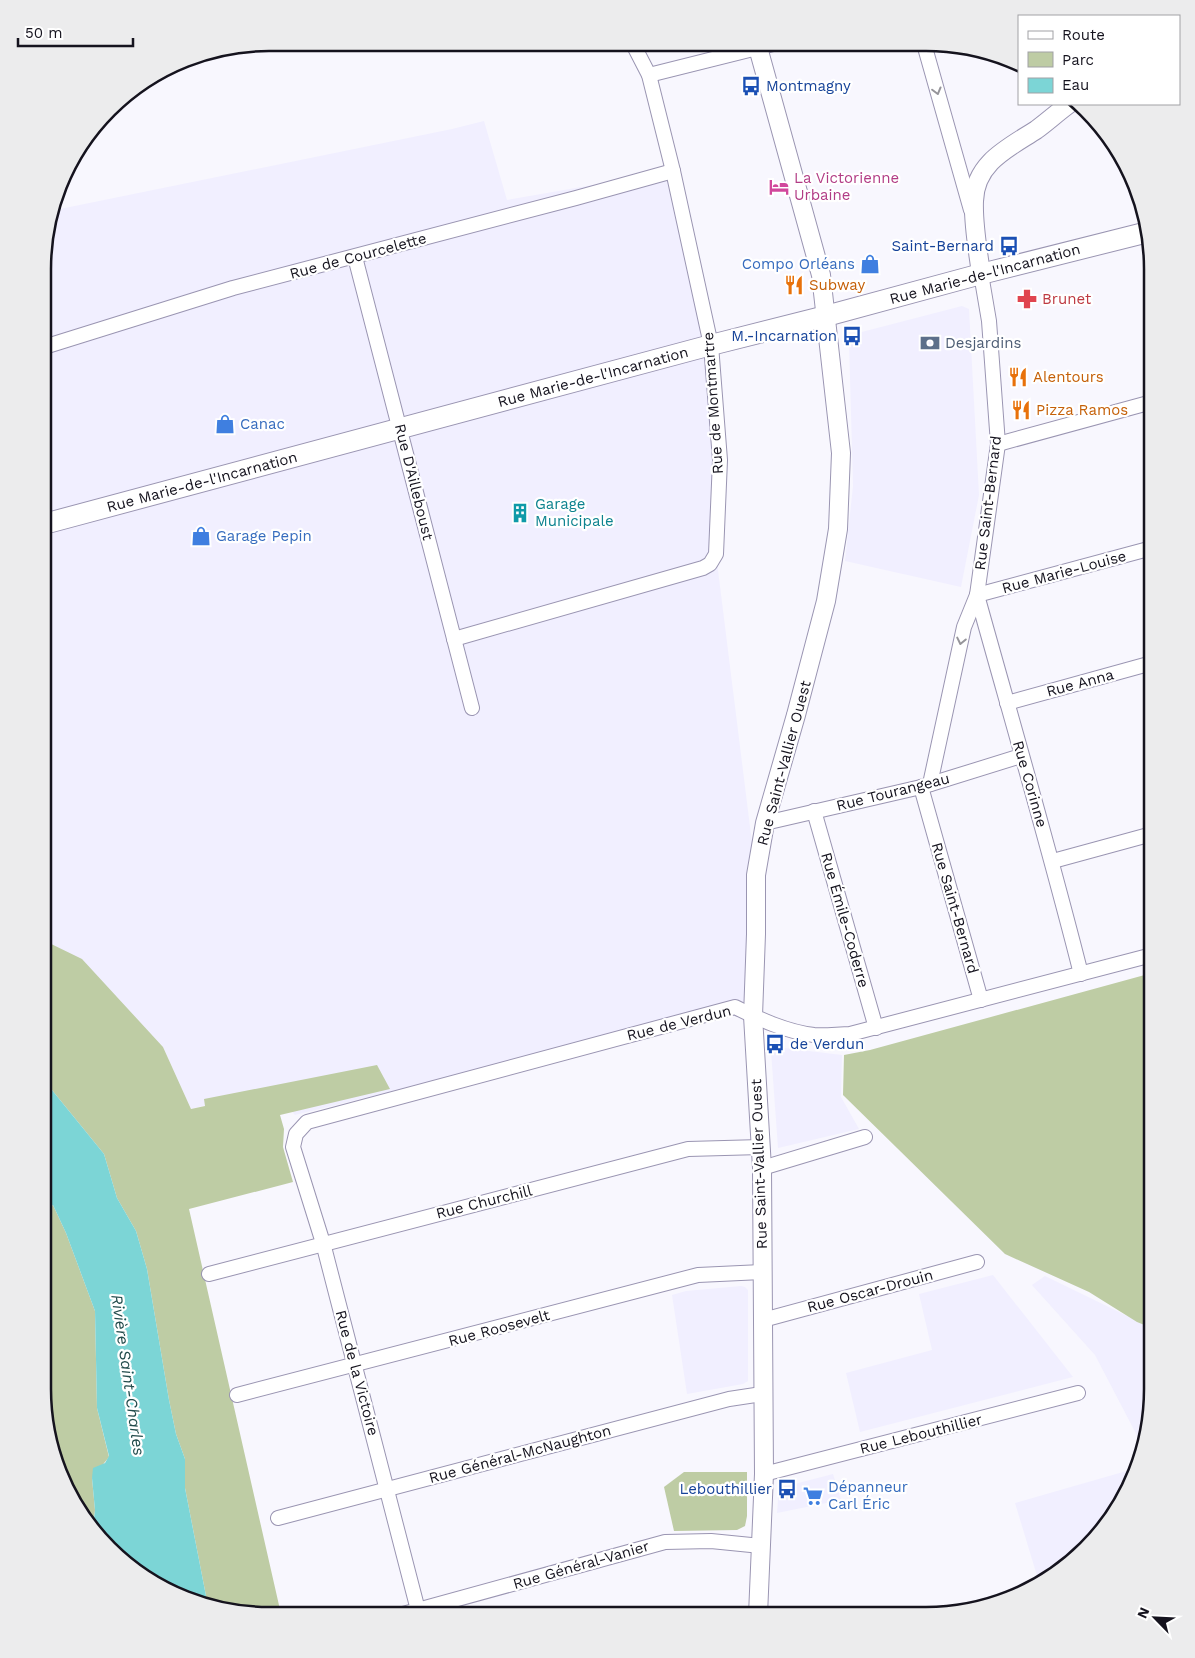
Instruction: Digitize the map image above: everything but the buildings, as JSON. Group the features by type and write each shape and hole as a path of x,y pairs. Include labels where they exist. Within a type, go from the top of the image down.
{"main road":[{"name":"Rue Marie-de-l'Incarnation","path":"51,522 712,345 1141,234"}],"street":[{"name":"Rue de Montmartre","path":"454,639 702,568 710,564 716,554 720,460 712,345 674,171 649,75 637,51"},
{"path":"649,75 740,51"},
{"name":"Rue Saint-Vallier Ouest","path":"758,1607 764,1474 762,1394 762,1147 753,1016 756,875 765,823 796,715 831,576 838,528 841,453 820,275 764,51"},
{"name":"Rue Saint-Bernard","path":"926,51 976,228 989,321 998,444 977,595 964,627 926,785 981,1000"},
{"path":"976,228 974,201 978,181 989,162 1068,105"},
{"name":"Rue de Courcelette","path":"51,345 232,288 355,257 674,171"},
{"name":"Rue D'Ailleboust","path":"355,257 472,708"},
{"path":"998,444 1144,404"},
{"name":"Rue Marie-Louise","path":"977,595 1144,550"},
{"name":"Rue Corinne","path":"977,595 1082,974"},
{"name":"Rue Anna","path":"1007,703 1144,665"},
{"name":"Rue Tourangeau","path":"765,823 926,785 1021,756"},
{"name":"Rue Émile-Coderre","path":"814,811 876,1028"},
{"path":"1052,861 1144,836"},
{"name":"Rue de Verdun","path":"296,1134 307,1122 735,1007 753,1016 815,1035 850,1034 1144,956"},
{"name":"Rue de la Victoire","path":"296,1134 293,1147 323,1243 418,1607"},
{"path":"762,1168 865,1137"},
{"name":"Rue Churchill","path":"209,1274 688,1149 762,1147"},
{"name":"Rue Oscar-Drouin","path":"763,1320 977,1262"},
{"name":"Rue Roosevelt","path":"237,1396 698,1275 762,1272"},
{"name":"Rue Lebouthillier","path":"764,1474 1078,1393"},
{"name":"Rue Général-McNaughton","path":"278,1518 729,1399 762,1394"},
{"name":"Rue Général-Vanier","path":"437,1607 665,1542 711,1541 761,1546"}],"shaded area":[{"path":"484,121 507,200 673,171 711,345 716,554 756,875 753,1016 735,1007 295,1115 272,1089 191,1109 163,1047 82,960 51,944 51,270 55,227 60,209"},
{"path":"962,306 969,309 979,495 961,587 845,561 853,486 849,341 854,334"},
{"path":"776,1047 842,1055 841,1097 859,1129 778,1148 771,1051"},
{"path":"993,1275 1073,1377 860,1432 846,1373 932,1350 919,1294"},
{"path":"1045,1276 1144,1324 1144,1388 1138,1438 1095,1355 1032,1285"},
{"path":"741,1286 748,1290 748,1381 743,1384 687,1394 672,1295 686,1291"},
{"path":"1127,1471 1107,1510 1090,1532 1058,1562 1037,1575 1015,1503"},
{"path":"833,1474 841,1500 777,1513 779,1488"}],"green space":[{"path":"51,944 82,959 163,1047 191,1109 205,1106 204,1099 377,1065 390,1089 280,1115 284,1129 283,1147 293,1182 189,1209 279,1607 241,1605 206,1597 185,1488 185,1459 176,1434 169,1400 147,1269 136,1231 117,1198 104,1154 51,1089"},
{"path":"1144,975 1144,1325 1089,1292 1005,1254 843,1095 844,1055 870,1050"},
{"path":"53,1205 66,1233 95,1311 97,1408 109,1457 92,1478 94,1518 68,1472 55,1431 53,1417 51,1388 51,1206"},
{"path":"684,1472 747,1472 747,1516 745,1526 737,1530 674,1531 664,1487"}],"water":[{"name":"Rivière Saint-Charles","path":"51,1089 104,1154 117,1198 136,1231 147,1269 176,1434 185,1459 185,1488 206,1597 173,1584 148,1570 115,1543 94,1518 93,1468 105,1463 109,1456 97,1408 95,1311 66,1233 53,1205 51,1206"}],"place":[{"name":"Montmagny","path":"751,86"},
{"name":"La Victorienne Urbaine","path":"779,187"},
{"name":"Saint-Bernard","path":"1009,246"},
{"name":"Compo Orléans","path":"870,264"},
{"name":"Subway","path":"794,285"},
{"name":"Brunet","path":"1027,299"},
{"name":"M.-Incarnation","path":"852,336"},
{"name":"Desjardins","path":"930,343"},
{"name":"Alentours","path":"1018,377"},
{"name":"Pizza Ramos","path":"1021,410"},
{"name":"Canac","path":"225,424"},
{"name":"Garage Municipale","path":"520,513"},
{"name":"Garage Pepin","path":"201,536"},
{"name":"de Verdun","path":"775,1044"},
{"name":"Lebouthillier","path":"787,1489"},
{"name":"Dépanneur Carl Éric","path":"813,1496"}]}
